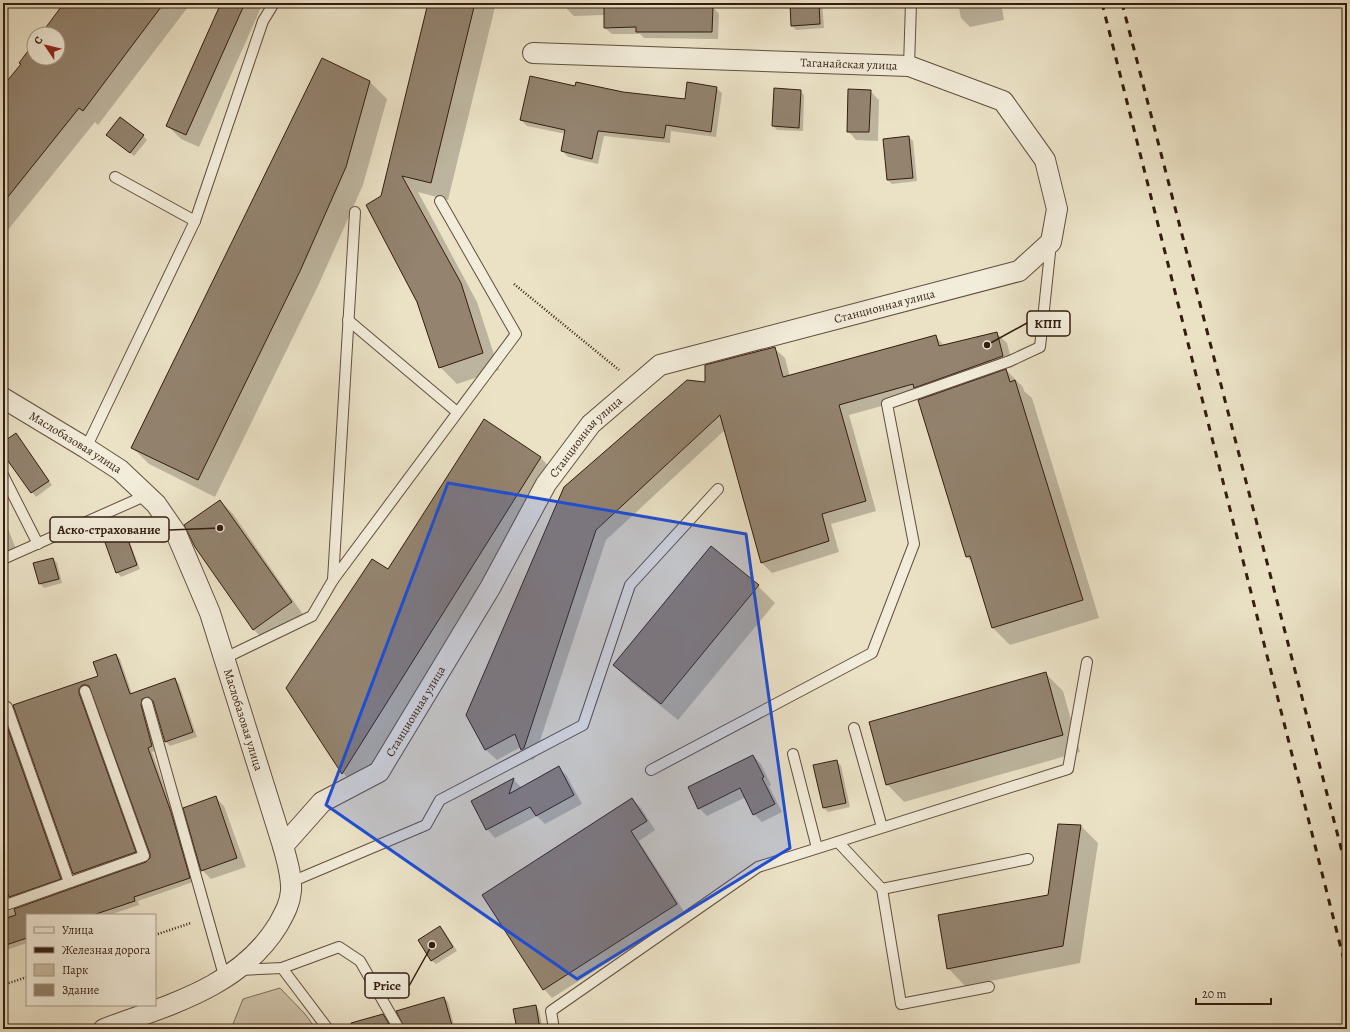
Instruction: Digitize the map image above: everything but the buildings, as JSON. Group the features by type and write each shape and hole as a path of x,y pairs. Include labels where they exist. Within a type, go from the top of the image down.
{"street":[{"name":"Таганайская улица","path":"533,53 909,66 1003,101 1045,160 1058,209 1051,242"},
{"name":"Станционная улица","path":"283,846 322,802 379,772 490,588 546,484 591,424 660,365 1019,271 1051,242"},
{"name":"Маслобазовая улица","path":"3,398 120,470 148,495 176,533 210,613 225,658 283,846 290,882 291,892 288,907 272,934 251,959 231,974 191,996 104,1029"}],"lane":[{"path":"86,448 194,221 263,21 274,3"},
{"path":"909,66 911,3"},
{"path":"115,177 194,221"},
{"path":"225,658 312,616 333,580 516,334 440,201"},
{"path":"333,580 355,212"},
{"path":"651,770 872,653 914,544 887,404 1010,361 1040,347 1051,242"},
{"path":"348,320 457,412"},
{"path":"3,475 38,544"},
{"path":"290,882 426,825 440,800 584,725 630,585 718,489"},
{"path":"3,559 148,495"},
{"path":"554,1029 551,1011 758,867 1068,769 1087,662"},
{"path":"3,906 144,856 85,691"},
{"path":"147,703 207,918 231,974 282,968 339,947 360,961 399,1029"},
{"path":"7,707 70,882"},
{"path":"854,728 882,827"},
{"path":"793,754 817,848"},
{"path":"838,842 882,889 902,1004 990,987"},
{"path":"882,889 1028,859"},
{"path":"282,968 328,1029"}],"path":[{"path":"514,284 636,385"},
{"path":"156,935 207,918"},
{"path":"3,985 26,977"}],"highlighted area":[{"path":"448,483 746,534 790,848 577,979 326,805"}],"green space":[{"path":"280,988 305,1014 316,1029 231,1029 243,999"}],"railway":[{"path":"1102,3 1347,972"},
{"path":"1122,3 1347,871"}],"place":[{"name":"КПП","path":"987,345"},
{"name":"Аско-страхование","path":"220,528"},
{"name":"Price","path":"432,945"}]}
